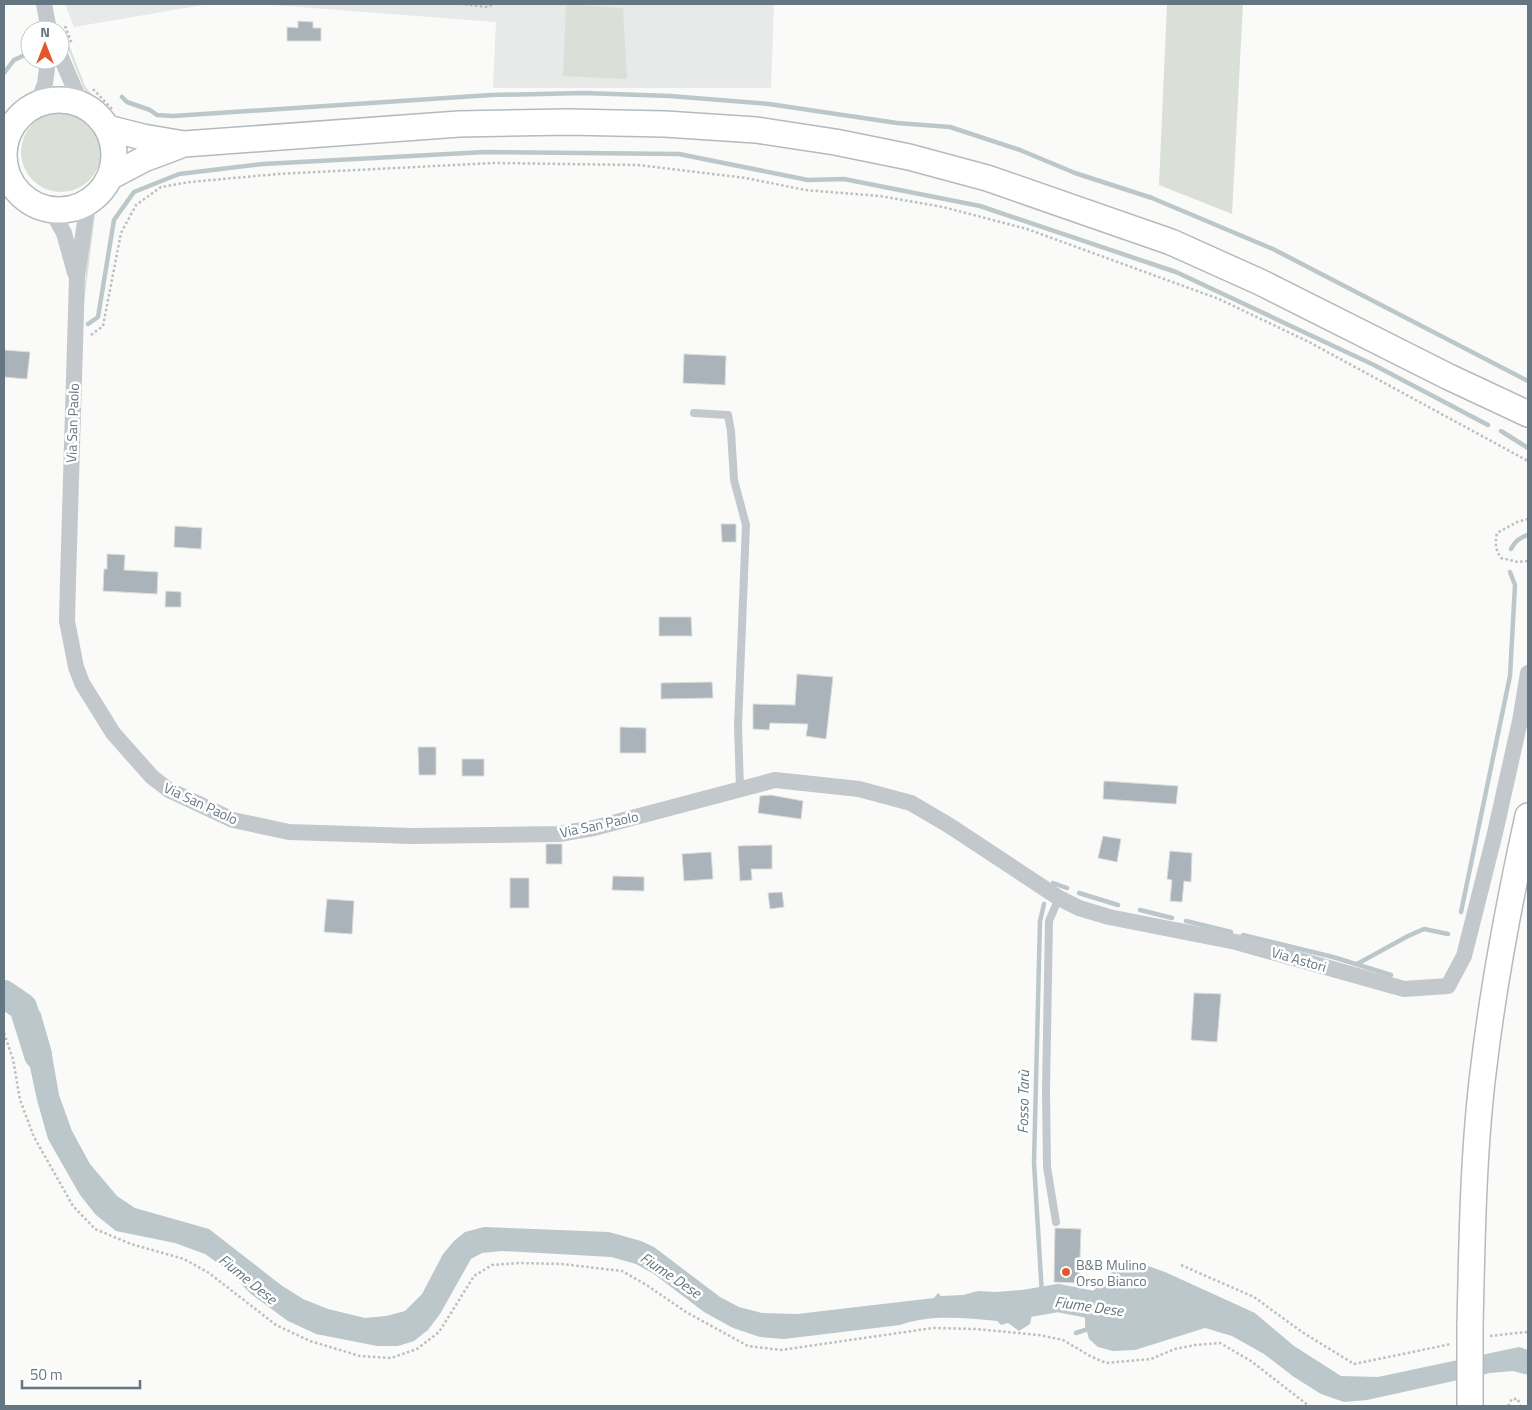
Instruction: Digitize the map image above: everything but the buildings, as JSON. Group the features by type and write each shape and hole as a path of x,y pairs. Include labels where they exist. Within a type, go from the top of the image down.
{"main road":[{"path":"184,144 144,159 111,185 104,186 94,207 56,210 40,206 22,195 6,173 4,162 4,146 10,130 20,113 52,100 66,100 85,95 96,114 112,120 143,137 184,144 459,124 568,122 665,124 756,130 836,142 909,157 987,178 1170,242 1260,282 1528,414"},
{"path":"111,185 114,160 112,120"},
{"path":"1470,1406 1478,1121 1501,944 1528,816"}],"street":[{"path":"70,59 85,95"},
{"path":"20,113 45,84 47,70"},
{"name":"Via San Paolo","path":"40,206 56,219 64,233 77,277"},
{"name":"Via San Paolo","path":"94,207 77,277 67,621 76,667 82,683 113,733 152,777 169,790 233,820 289,832 412,836 559,834 594,828 775,780 859,789"},
{"name":"Via Astori","path":"859,789 911,803 950,826 1059,898 1078,908 1109,917 1236,942 1404,990 1448,986 1464,956 1497,824 1520,721 1528,673"}],"lane":[{"path":"694,413 728,415 731,431 734,480 746,525 738,726 740,789"},
{"path":"1056,1222 1047,1167 1046,1090 1049,921 1059,898"}],"path":[{"path":"460,4 488,6 493,4"},
{"path":"85,95 112,120"},
{"path":"75,333 92,336 103,326 121,233 136,206 161,187 190,182 278,174 494,163 638,165 746,178 805,190 880,196 942,207 1027,229 1219,299 1309,342 1528,462"},
{"path":"94,207 111,185"},
{"path":"1528,519 1517,522 1497,533 1495,542 1500,558 1518,562 1528,561"},
{"path":"4,1033 14,1059 20,1100 34,1137 73,1206 95,1229 131,1244 184,1258 209,1273 276,1325 310,1341 360,1356 391,1358 417,1349 440,1332 474,1276 492,1265 520,1263 562,1264 622,1271 686,1312 748,1346 781,1350 933,1328 976,1329 1039,1335 1063,1340 1106,1363 1151,1358 1175,1349 1220,1343 1251,1361 1309,1406"},
{"path":"1181,1265 1254,1296 1302,1332 1354,1364 1472,1335 1528,1333"},
{"path":"1508,1406 1512,1399 1516,1398 1520,1406"}],"shaded area":[{"path":"65,4 209,4 74,27"},
{"path":"259,4 774,4 771,88 493,88 496,22"},
{"path":"566,4 623,8 627,79 563,76"},
{"path":"1167,4 1243,4 1232,214 1159,185"},
{"path":"70,47 85,86 117,118 115,120 84,89 70,54"},
{"path":"61,112 76,115 89,124 98,137 101,152 98,167 89,180 76,189 61,192 46,189 33,180 24,167 21,152 24,137 33,124 46,115"},
{"path":"117,182 95,214 82,312 92,217 100,201"}],"water":[{"path":"40,1011 51,1049 59,1095 72,1131 90,1164 117,1196 135,1208 209,1229 281,1285 303,1299 328,1309 365,1318 386,1316 405,1311 422,1294 443,1254 454,1241 465,1232 484,1227 609,1232 641,1241 654,1247 720,1297 739,1307 762,1313 797,1314 934,1298 938,1293 941,1296 963,1295 978,1291 1048,1291 1048,1303 1046,1303 1046,1308 1032,1315 1030,1324 1019,1331 1008,1323 1001,1325 997,1321 936,1318 900,1325 784,1339 760,1337 733,1328 704,1312 654,1274 636,1264 611,1257 502,1251 482,1253 471,1259 440,1314 428,1330 414,1341 398,1346 377,1346 316,1334 288,1321 251,1294 226,1269 205,1254 175,1243 116,1231 96,1215 80,1195 48,1139 37,1100 21,1025"},
{"path":"1137,1262 1165,1272 1255,1313 1294,1346 1341,1376 1378,1377 1519,1347 1528,1350 1528,1375 1513,1371 1490,1373 1367,1400 1344,1402 1321,1394 1294,1377 1264,1354 1232,1336 1205,1328 1135,1350 1113,1351 1098,1347 1089,1339 1085,1325 1085,1310 1091,1293 1119,1265"}],"waterway":[{"path":"4,73 14,60 20,57"},
{"path":"122,97 127,102 150,110 157,115 173,116 491,95 584,93 670,96 769,104 897,123 950,127 1020,150 1075,173 1152,198 1273,249 1528,381"},
{"path":"88,324 98,317 114,220 134,192 179,174 263,164 485,152 679,154 808,180 844,179 980,206 1176,272 1374,365 1488,425"},
{"path":"1501,431 1528,448"},
{"path":"1511,549 1518,540 1528,535"},
{"path":"1461,912 1510,676 1515,585 1510,572"},
{"name":"Fosso Tarù","path":"1051,887 1053,883 1067,888"},
{"name":"Fosso Tarù","path":"1079,893 1118,905"},
{"name":"Fosso Tarù","path":"1042,1295 1034,1163 1040,921 1044,904"},
{"name":"Fosso Tarù","path":"1140,910 1172,918"},
{"name":"Fosso Tarù","path":"1186,921 1231,932"},
{"path":"1357,964 1424,929 1448,934"},
{"name":"Fosso Tarù","path":"1243,935 1333,957 1391,975"},
{"name":"Fiume Dese","path":"4,994 23,1007 38,1055"},
{"name":"Fiume Dese","path":"1012,1306 1058,1298 1124,1311"},
{"path":"1076,1333 1091,1328"}],"place":[{"name":"B&B Mulino Orso Bianco","path":"1066,1272"}]}
